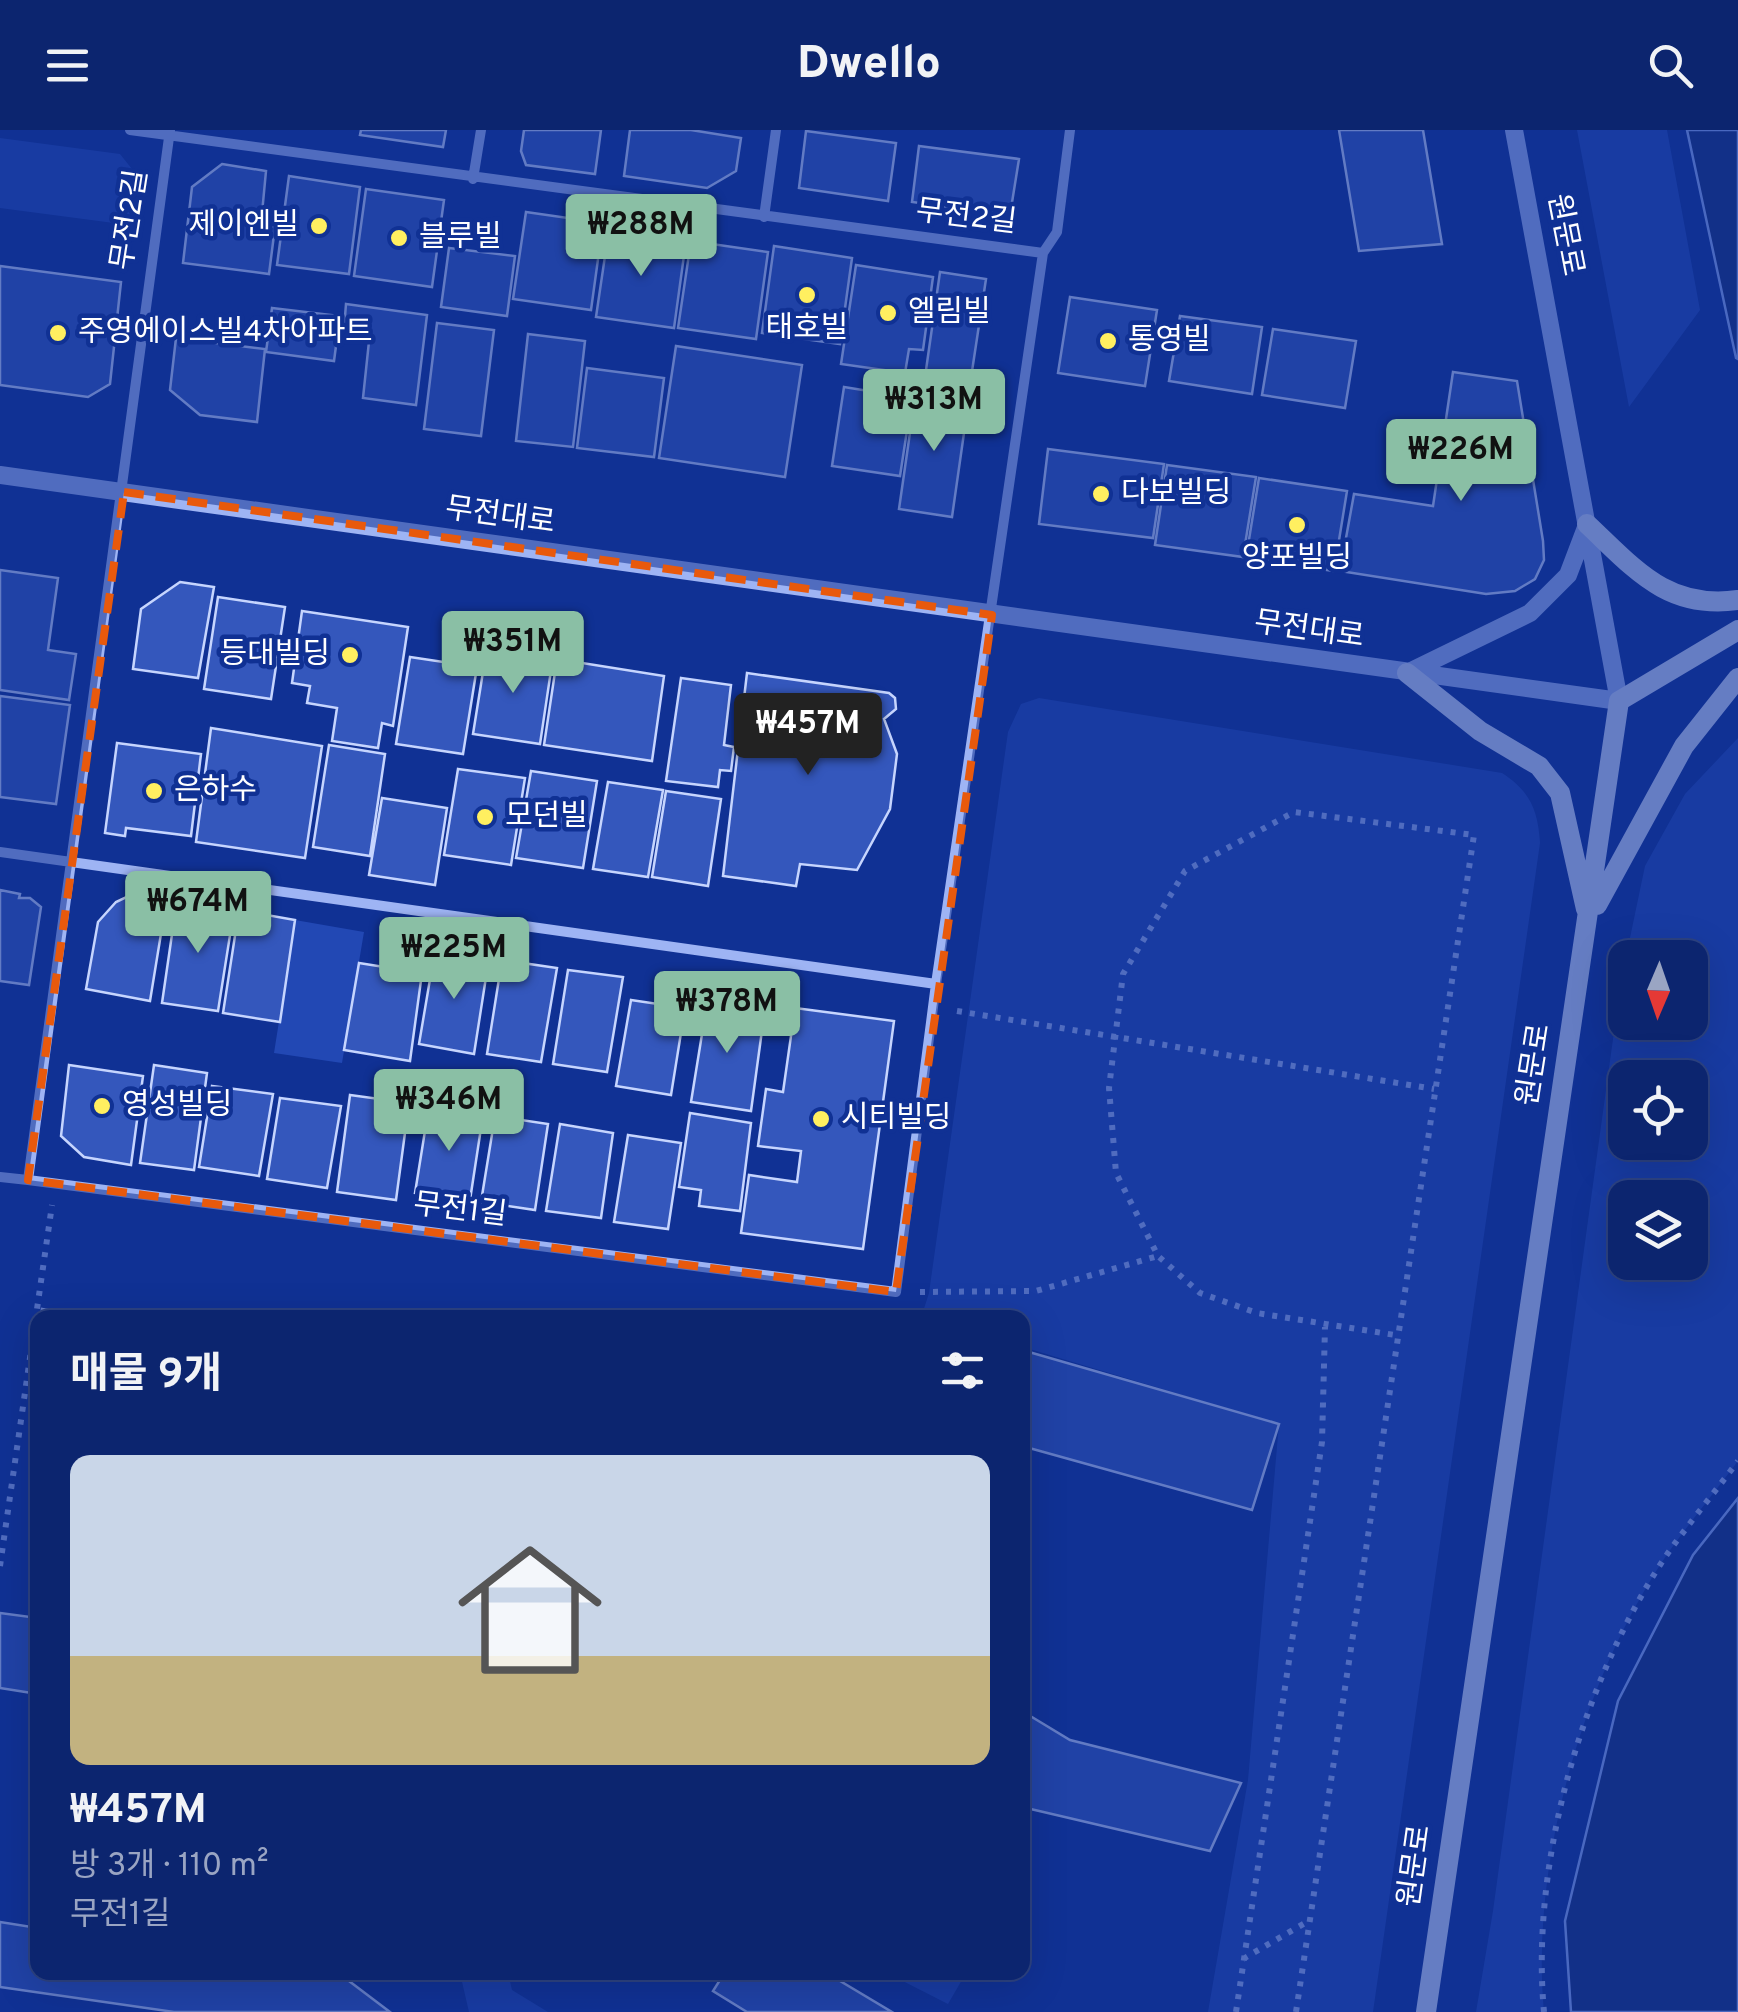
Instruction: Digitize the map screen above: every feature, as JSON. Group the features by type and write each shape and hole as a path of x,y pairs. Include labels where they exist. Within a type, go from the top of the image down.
{"main road":[{"path":"1587,524 1646,578 1675,596 1714,603 1738,600"},
{"path":"1619,702 1738,630"},
{"path":"1407,673 1480,731 1539,766 1560,793 1589,920"},
{"path":"1589,920 1684,746 1738,678"},
{"name":"원문로","path":"1426,2012 1619,702"}],"street":[{"path":"130,130 170,132"},
{"path":"474,179 481,130"},
{"path":"764,217 776,130"},
{"path":"896,1292 936,984 1043,253 1057,232 1070,130"},
{"name":"원문로","path":"1514,130 1619,702"},
{"name":"무전2길","path":"124,492 148,273 170,132 474,179 1043,253"},
{"name":"무전대로","path":"0,475 1619,702"},
{"path":"28,1180 124,492"},
{"path":"1407,673 1530,613 1568,576 1587,524"},
{"path":"0,852 936,984"},
{"name":"무전1길","path":"0,1176 896,1292"}],"path":[{"path":"1296,2012 1395,1336 1474,835 1294,812 1184,872 1123,974 1109,1088 1116,1173 1158,1256 1200,1292 1256,1313 1395,1336"},
{"path":"933,1007 1115,1040 1434,1088"},
{"path":"37,1310 55,1184"},
{"path":"896,1292 1036,1292 1158,1256"},
{"path":"1236,2012 1322,1442 1325,1326"},
{"path":"0,1566 30,1358"},
{"path":"1544,2012 1538,1955 1554,1824 1600,1682 1666,1556 1738,1461"},
{"path":"1243,1958 1311,1919"}],"highlighted area":[{"path":"124,492 992,615 896,1292 28,1180"}],"shaded area":[{"path":"1577,130 1667,130 1700,310 1629,407"},
{"path":"1687,130 1738,130 1738,359 1736,358"},
{"path":"0,138 120,154 136,174 129,225 0,208"},
{"path":"1039,698 1502,773 1526,794 1537,821 1540,843 1373,2012 1208,2012 1248,1780 1279,1424 1030,1349 1030,1310 924,1310 1008,732 1021,704"},
{"path":"1738,738 1738,1461 1668,1553 1638,1602 1588,1714 1555,1834 1542,1954 1544,2012 1476,2012 1608,1075 1608,1160 1708,1160 1708,1060 1610,1060 1613,1040 1708,1040 1708,940 1630,940 1645,866 1685,794"},
{"path":"295,920 364,932 342,1063 274,1053"},
{"path":"1738,1498 1738,2012 1571,2012 1565,1921 1618,1701 1693,1555"},
{"path":"462,1980 510,1980 512,1990 548,2012 469,2012"},
{"path":"901,1980 962,1980 948,2004"}],"building":[{"path":"361,130 446,130 443,147 360,135"},
{"path":"524,130 601,130 595,174 526,165 521,151"},
{"path":"630,130 691,130 741,138 736,171 707,188 624,176"},
{"path":"1339,130 1423,130 1442,244 1359,251"},
{"path":"806,131 896,143 888,201 799,188"},
{"path":"919,146 1019,159 1010,215 912,202"},
{"path":"222,164 266,171 261,224 275,227 269,274 183,263 192,187"},
{"name":"제이엔빌","path":"289,176 360,187 349,274 277,265"},
{"name":"블루빌","path":"366,189 444,200 432,287 354,276"},
{"path":"526,212 603,223 591,310 513,299"},
{"path":"609,229 686,241 674,328 596,317"},
{"path":"691,241 768,252 756,339 678,328"},
{"name":"태호빌","path":"774,246 852,258 840,344 762,333"},
{"path":"449,248 515,256 507,316 441,307"},
{"name":"엘림빌","path":"856,265 933,277 923,350 909,349 905,373 841,364"},
{"name":"주영에이스빌4차아파트","path":"0,266 121,282 110,384 88,397 0,385"},
{"path":"940,272 986,279 969,391 924,384"},
{"name":"통영빌","path":"1070,297 1157,310 1145,386 1058,373"},
{"path":"346,304 427,315 416,405 363,398 370,332 344,329"},
{"path":"272,308 340,316 334,361 266,352"},
{"path":"1180,316 1262,327 1252,394 1169,381"},
{"path":"437,323 494,330 481,436 424,429"},
{"path":"1273,329 1356,341 1345,408 1262,395"},
{"path":"528,334 585,341 573,447 516,441"},
{"path":"176,338 265,349 257,422 200,415 170,390"},
{"path":"676,346 802,365 785,477 659,458"},
{"path":"587,368 664,378 654,457 577,448"},
{"path":"1453,372 1517,381 1543,541 1544,560 1535,579 1515,591 1486,594 1340,571 1354,494 1433,506"},
{"path":"844,387 912,398 900,476 832,466"},
{"path":"916,391 969,398 952,517 899,509"},
{"name":"다보빌딩","path":"1048,449 1164,464 1153,538 1039,524"},
{"path":"1167,465 1256,477 1243,557 1155,545"},
{"name":"양포빌딩","path":"1259,478 1347,491 1334,571 1246,558"},
{"path":"0,570 58,578 48,650 76,654 69,700 0,690"},
{"path":"180,582 214,587 198,678 133,669 141,609"},
{"path":"218,597 285,607 271,699 204,689"},
{"name":"등대빌딩","path":"302,611 408,627 393,726 382,723 378,748 332,741 337,708 307,703 310,686 292,683"},
{"path":"487,647 553,657 540,744 473,734"},
{"path":"410,657 477,667 463,754 396,744"},
{"path":"557,659 664,676 652,761 544,745"},
{"path":"747,673 889,693 895,698 896,709 884,719 897,754 890,809 857,870 800,864 796,886 723,876"},
{"path":"681,678 731,685 724,745 734,747 731,771 720,770 718,787 666,781"},
{"path":"0,696 70,705 56,804 0,797"},
{"path":"211,728 322,746 305,858 196,842"},
{"name":"은하수","path":"117,743 201,754 191,836 126,828 125,836 105,833"},
{"path":"329,745 385,754 370,856 313,847"},
{"name":"모던빌","path":"458,769 525,778 511,865 444,855"},
{"path":"531,771 597,781 583,868 516,858"},
{"path":"608,782 663,790 648,877 593,869"},
{"path":"666,791 721,799 708,886 652,877"},
{"path":"382,798 447,808 435,885 369,875"},
{"path":"0,890 30,898 41,907 29,985 0,981"},
{"path":"137,892 167,897 150,1001 86,989 98,922 116,902"},
{"path":"177,900 234,910 218,1011 162,1003"},
{"path":"239,910 295,920 280,1022 223,1013"},
{"path":"435,950 489,958 474,1054 419,1044"},
{"path":"502,960 557,968 541,1062 487,1054"},
{"path":"359,963 422,973 410,1061 344,1050"},
{"path":"568,970 623,977 607,1072 553,1064"},
{"path":"709,991 725,993 724,1001 739,1005 763,1023 751,1111 691,1102"},
{"path":"631,1000 685,1008 671,1095 616,1086"},
{"name":"시티빌딩","path":"795,1008 894,1021 863,1249 741,1233 749,1175 797,1182 801,1151 758,1146 766,1089 783,1092"},
{"name":"영성빌딩","path":"69,1065 143,1076 131,1165 84,1157 61,1136"},
{"path":"154,1065 207,1073 194,1170 140,1163"},
{"path":"212,1086 273,1094 259,1176 199,1167"},
{"path":"350,1095 409,1103 396,1200 337,1192"},
{"path":"280,1098 341,1106 327,1188 267,1179"},
{"path":"429,1106 483,1115 470,1200 415,1193"},
{"path":"690,1113 751,1123 740,1211 699,1206 701,1190 679,1187"},
{"path":"495,1116 548,1124 535,1210 481,1202"},
{"path":"560,1124 613,1133 601,1218 546,1211"},
{"path":"628,1135 681,1143 668,1229 614,1222"},
{"path":"1030,1352 1279,1424 1252,1510 1030,1448"},
{"path":"0,1613 30,1617 30,1693 0,1688"},
{"path":"1030,1716 1070,1740 1241,1783 1210,1851 1030,1809"},
{"path":"0,1922 30,1927 30,1980 348,1980 390,2012 174,2012 0,1987"},
{"path":"720,1980 838,1980 892,2012 747,2012 713,1991"}],"place":[{"name":"제이엔빌","path":"319,226"},
{"name":"블루빌","path":"399,238"},
{"name":"태호빌","path":"807,295"},
{"name":"엘림빌","path":"888,313"},
{"name":"주영에이스빌4차아파트","path":"58,333"},
{"name":"통영빌","path":"1108,341"},
{"name":"다보빌딩","path":"1101,494"},
{"name":"양포빌딩","path":"1297,525"},
{"name":"등대빌딩","path":"350,655"},
{"name":"은하수","path":"154,791"},
{"name":"모던빌","path":"485,817"},
{"name":"영성빌딩","path":"102,1106"},
{"name":"시티빌딩","path":"821,1119"}]}
